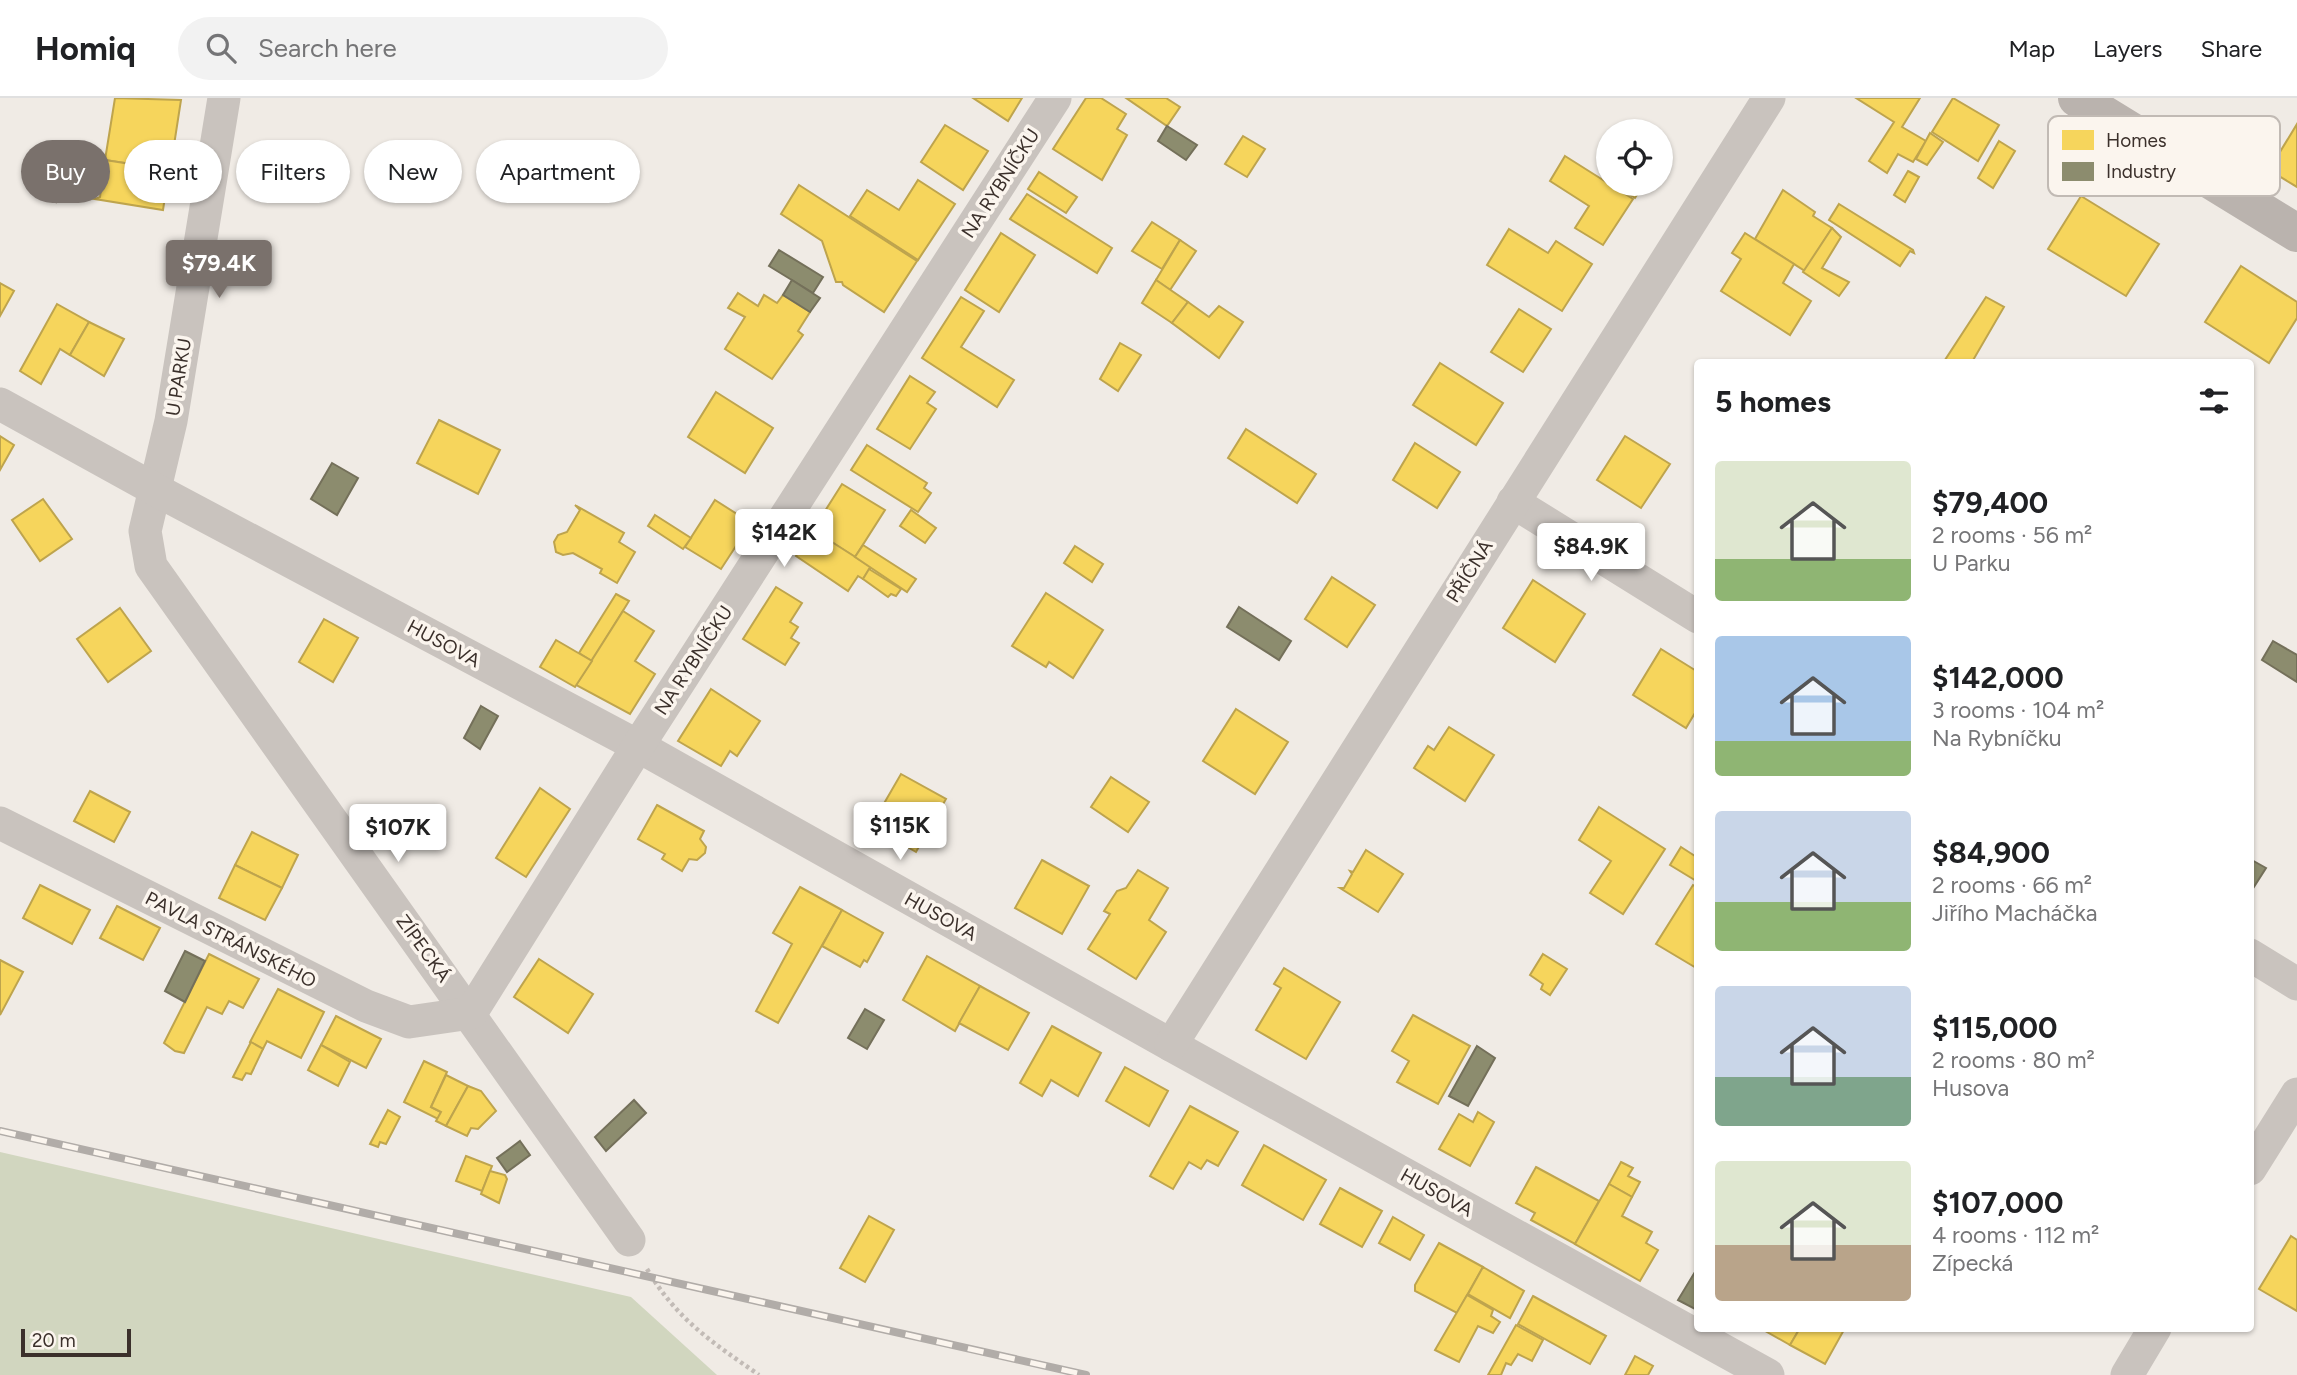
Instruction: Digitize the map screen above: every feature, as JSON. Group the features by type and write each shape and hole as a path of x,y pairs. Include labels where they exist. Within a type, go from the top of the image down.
{"main road":[{"path":"2077,98 2106,116"},
{"path":"2237,196 2297,233"}],"street":[{"name":"U PARKU","path":"156,490 172,421 224,98"},
{"name":"NA RYBNÍČKU","path":"471,1013 638,746 1055,98"},
{"name":"PŘÍČNÁ","path":"1171,1045 1769,98"},
{"name":"HUSOVA","path":"0,404 638,746 1768,1375"},
{"name":"ZÍPECKÁ","path":"156,490 145,531 150,566 471,1013 629,1240"},
{"path":"1513,502 1694,615"},
{"name":"PAVLA STRÁNSKÉHO","path":"0,823 366,1006 409,1022 471,1013"},
{"path":"2254,958 2297,984"},
{"path":"2254,1163 2297,1094"},
{"path":"2127,1375 2153,1332"}],"path":[{"path":"629,1240 673,1309 702,1335 759,1375"}],"green space":[{"path":"0,1152 631,1297 717,1375 0,1375"}],"building: Homes":[{"path":"115,98 181,100 175,140 124,140 124,163 110,161 108,140"},
{"path":"973,98 1022,98 1008,121"},
{"path":"1086,98 1101,98 1126,114 1117,129 1127,135 1102,180 1053,149"},
{"path":"1126,98 1166,98 1180,107 1167,126"},
{"path":"1856,98 1920,98 1902,127 1926,141 1913,162 1898,154 1887,173 1869,161 1894,122"},
{"path":"1953,98 1999,125 1978,161 1932,132"},
{"path":"2297,124 2297,187 2280,177 2280,152"},
{"path":"945,125 988,151 963,190 921,162"},
{"path":"1930,133 1943,142 1927,165 1916,159"},
{"path":"1243,136 1265,149 1247,177 1225,164"},
{"path":"1999,141 2015,151 1993,188 1978,178"},
{"path":"1565,156 1596,176 1596,196 1628,196 1633,199 1603,245 1575,228 1589,206 1550,181"},
{"path":"110,161 124,163 124,203 164,203 163,210 110,201"},
{"path":"1908,171 1919,177 1905,202 1894,195"},
{"path":"1039,172 1077,197 1066,213 1028,189"},
{"path":"918,180 955,204 918,260 850,216 867,190 899,210"},
{"path":"799,185 917,261 884,312 842,282 836,282 822,241 781,214"},
{"path":"1783,190 1815,212 1813,216 1832,228 1805,271 1755,239"},
{"path":"1027,194 1112,248 1097,273 1010,219"},
{"path":"2081,196 2159,244 2126,296 2048,249"},
{"path":"1839,204 1914,253 1910,251 1900,266 1829,220"},
{"path":"1152,222 1180,240 1162,269 1132,251"},
{"path":"1832,228 1841,237 1822,268 1849,282 1839,296 1803,272"},
{"path":"1509,229 1548,253 1556,241 1592,264 1562,311 1487,265"},
{"path":"1001,233 1035,255 999,312 965,290"},
{"path":"1745,233 1794,264 1783,283 1811,301 1790,335 1721,291 1741,259 1732,253"},
{"path":"1180,240 1196,251 1170,290 1156,280"},
{"path":"2241,266 2297,302 2297,318 2269,363 2205,322"},
{"path":"1156,280 1188,302 1172,323 1142,303"},
{"path":"0,283 14,291 0,316"},
{"path":"738,293 758,306 764,295 777,303 783,295 810,312 798,331 803,335 772,379 725,349 745,317 728,308"},
{"path":"961,297 984,311 961,347 1014,380 997,407 922,358"},
{"path":"1986,297 2004,307 1974,359 1946,359"},
{"path":"1188,302 1209,317 1219,306 1243,322 1219,358 1172,323"},
{"path":"57,304 89,322 70,355 60,349 41,384 20,371"},
{"path":"1519,309 1551,329 1523,372 1491,352"},
{"path":"89,322 124,339 104,376 70,355"},
{"path":"1120,343 1141,355 1118,391 1100,379"},
{"path":"1440,363 1503,403 1476,445 1413,405"},
{"path":"910,376 935,392 927,403 936,409 910,449 877,429"},
{"path":"716,392 773,428 745,473 688,437"},
{"path":"439,420 500,450 478,494 417,463"},
{"path":"1246,429 1316,474 1297,503 1228,458"},
{"path":"0,436 14,445 0,470"},
{"path":"1625,436 1670,464 1641,508 1597,480"},
{"path":"1415,443 1460,472 1437,508 1393,480"},
{"path":"867,445 927,483 924,488 931,493 918,512 851,470"},
{"path":"842,484 885,510 855,557 813,530"},
{"path":"43,499 72,539 40,561 12,520"},
{"path":"715,500 751,523 721,569 685,547"},
{"path":"575,505 624,533 619,542 635,552 617,583 600,573 602,569 573,553 563,555 556,552 554,542 558,535 567,532 580,510"},
{"path":"911,510 936,528 925,543 900,526"},
{"path":"655,515 691,538 683,549 648,526"},
{"path":"813,530 871,567 863,579 858,576 848,591 796,556"},
{"path":"863,545 916,579 907,592 855,557"},
{"path":"1075,546 1103,564 1092,582 1064,563"},
{"path":"869,569 901,589 896,596 891,594 888,597 863,579"},
{"path":"1332,577 1375,605 1347,647 1305,619"},
{"path":"1533,580 1585,614 1555,662 1503,628"},
{"path":"776,587 802,603 790,622 798,627 791,638 799,643 785,665 743,639"},
{"path":"1046,593 1103,630 1073,678 1049,662 1046,667 1012,646"},
{"path":"616,594 629,601 592,661 579,653"},
{"path":"120,608 151,651 108,682 77,639"},
{"path":"623,611 654,631 635,661 655,674 630,714 576,685"},
{"path":"324,619 358,638 333,682 299,662"},
{"path":"556,640 592,661 575,687 540,667"},
{"path":"1661,649 1694,670 1694,715 1686,728 1633,695"},
{"path":"711,689 760,721 737,756 730,751 721,766 678,741"},
{"path":"1236,709 1288,742 1255,794 1203,761"},
{"path":"1449,727 1494,755 1465,801 1414,768 1428,746 1434,750"},
{"path":"901,774 946,799 916,852 871,826"},
{"path":"1111,777 1149,802 1128,832 1091,807"},
{"path":"540,788 570,809 526,877 496,858"},
{"path":"90,791 130,812 114,842 74,821"},
{"path":"657,805 704,831 700,839 706,847 705,853 697,860 689,859 682,871 662,859 665,854 638,839"},
{"path":"1599,807 1665,849 1623,914 1590,893 1611,861 1579,840"},
{"path":"252,832 298,855 282,888 235,865"},
{"path":"1681,847 1694,855 1694,880 1670,865"},
{"path":"1366,850 1403,874 1378,912 1340,888 1344,888 1352,874 1350,871 1353,872"},
{"path":"1042,860 1089,886 1062,934 1015,908"},
{"path":"235,865 282,888 265,920 219,898"},
{"path":"1138,870 1168,888 1149,920 1166,932 1136,979 1088,949 1110,914 1104,911 1117,891 1126,888"},
{"path":"40,885 90,910 72,944 23,918"},
{"path":"1693,885 1694,886 1694,967 1656,944"},
{"path":"800,887 842,910 778,1023 756,1011 792,944 773,933"},
{"path":"117,906 160,928 143,960 100,938"},
{"path":"842,910 883,933 867,962 864,960 860,967 822,946"},
{"path":"209,954 259,979 243,1008 229,1001 222,1014 207,1007 184,1053 175,1051 164,1043"},
{"path":"1543,954 1567,969 1550,995 1541,989 1543,984 1530,975"},
{"path":"927,956 980,986 955,1031 903,1000"},
{"path":"539,959 593,994 568,1033 514,997"},
{"path":"0,960 23,972 0,1015"},
{"path":"1284,968 1340,1002 1306,1059 1256,1030 1281,988 1274,984"},
{"path":"980,986 1029,1013 1008,1050 959,1023"},
{"path":"278,989 324,1012 301,1058 267,1041 263,1049 250,1042"},
{"path":"1413,1015 1470,1046 1438,1104 1397,1082 1409,1061 1392,1051"},
{"path":"336,1016 381,1039 366,1068 321,1045"},
{"path":"1052,1026 1101,1053 1078,1096 1051,1080 1042,1096 1020,1083"},
{"path":"251,1042 263,1049 251,1074 246,1073 242,1080 233,1077"},
{"path":"321,1045 350,1062 338,1086 308,1070"},
{"path":"424,1061 447,1072 431,1107 441,1112 438,1119 404,1102"},
{"path":"1125,1067 1168,1091 1149,1126 1106,1101"},
{"path":"446,1075 468,1086 446,1126 436,1121 441,1112 431,1107"},
{"path":"468,1086 481,1091 496,1111 478,1129 471,1128 467,1136 446,1126"},
{"path":"1190,1106 1238,1132 1218,1166 1207,1160 1201,1169 1189,1162 1173,1189 1150,1176"},
{"path":"388,1110 400,1117 386,1144 380,1142 378,1147 370,1144"},
{"path":"1478,1112 1494,1122 1470,1166 1439,1149 1459,1114 1473,1122"},
{"path":"1264,1145 1326,1180 1303,1220 1242,1185"},
{"path":"466,1156 492,1166 482,1191 456,1181"},
{"path":"1621,1162 1633,1168 1628,1176 1640,1182 1632,1197 1609,1184"},
{"path":"1536,1167 1599,1201 1575,1244 1531,1220 1535,1213 1516,1203"},
{"path":"490,1171 505,1175 507,1179 499,1203 481,1194"},
{"path":"1609,1184 1632,1197 1622,1216 1652,1232 1646,1243 1658,1250 1640,1281 1575,1244"},
{"path":"1340,1188 1382,1211 1362,1247 1320,1224"},
{"path":"869,1216 894,1230 865,1282 840,1268"},
{"path":"1393,1217 1424,1235 1410,1260 1379,1243"},
{"path":"2291,1236 2297,1240 2297,1311 2259,1289"},
{"path":"1439,1243 1483,1267 1457,1313 1415,1291 1415,1285"},
{"path":"1483,1267 1524,1291 1510,1318 1468,1294"},
{"path":"1467,1295 1493,1310 1491,1316 1500,1322 1493,1333 1478,1326 1459,1362 1435,1350"},
{"path":"1533,1296 1606,1336 1590,1364 1518,1324"},
{"path":"1516,1325 1543,1340 1532,1361 1518,1354 1511,1365 1506,1363 1501,1375 1488,1375"},
{"path":"1767,1332 1798,1332 1790,1345"},
{"path":"1798,1332 1843,1332 1825,1364 1790,1345"},
{"path":"1635,1356 1653,1366 1648,1375 1625,1375"}],"building: Industry":[{"path":"1167,126 1197,145 1186,160 1158,141"},
{"path":"779,250 823,277 813,293 769,266"},
{"path":"792,280 820,298 810,312 783,295"},
{"path":"332,463 358,478 337,515 311,499"},
{"path":"1239,607 1291,641 1279,660 1227,627"},
{"path":"2273,641 2297,655 2297,682 2262,660"},
{"path":"481,706 498,716 480,749 464,738"},
{"path":"2254,861 2266,868 2254,887"},
{"path":"185,951 205,961 185,1002 165,991"},
{"path":"865,1009 884,1020 867,1049 848,1038"},
{"path":"1477,1046 1495,1058 1468,1106 1449,1096"},
{"path":"634,1100 646,1113 606,1151 595,1137"},
{"path":"520,1141 530,1155 507,1172 497,1158"},
{"path":"1694,1274 1694,1308 1678,1300"}],"railway":[{"path":"0,1131 1086,1375"}]}
